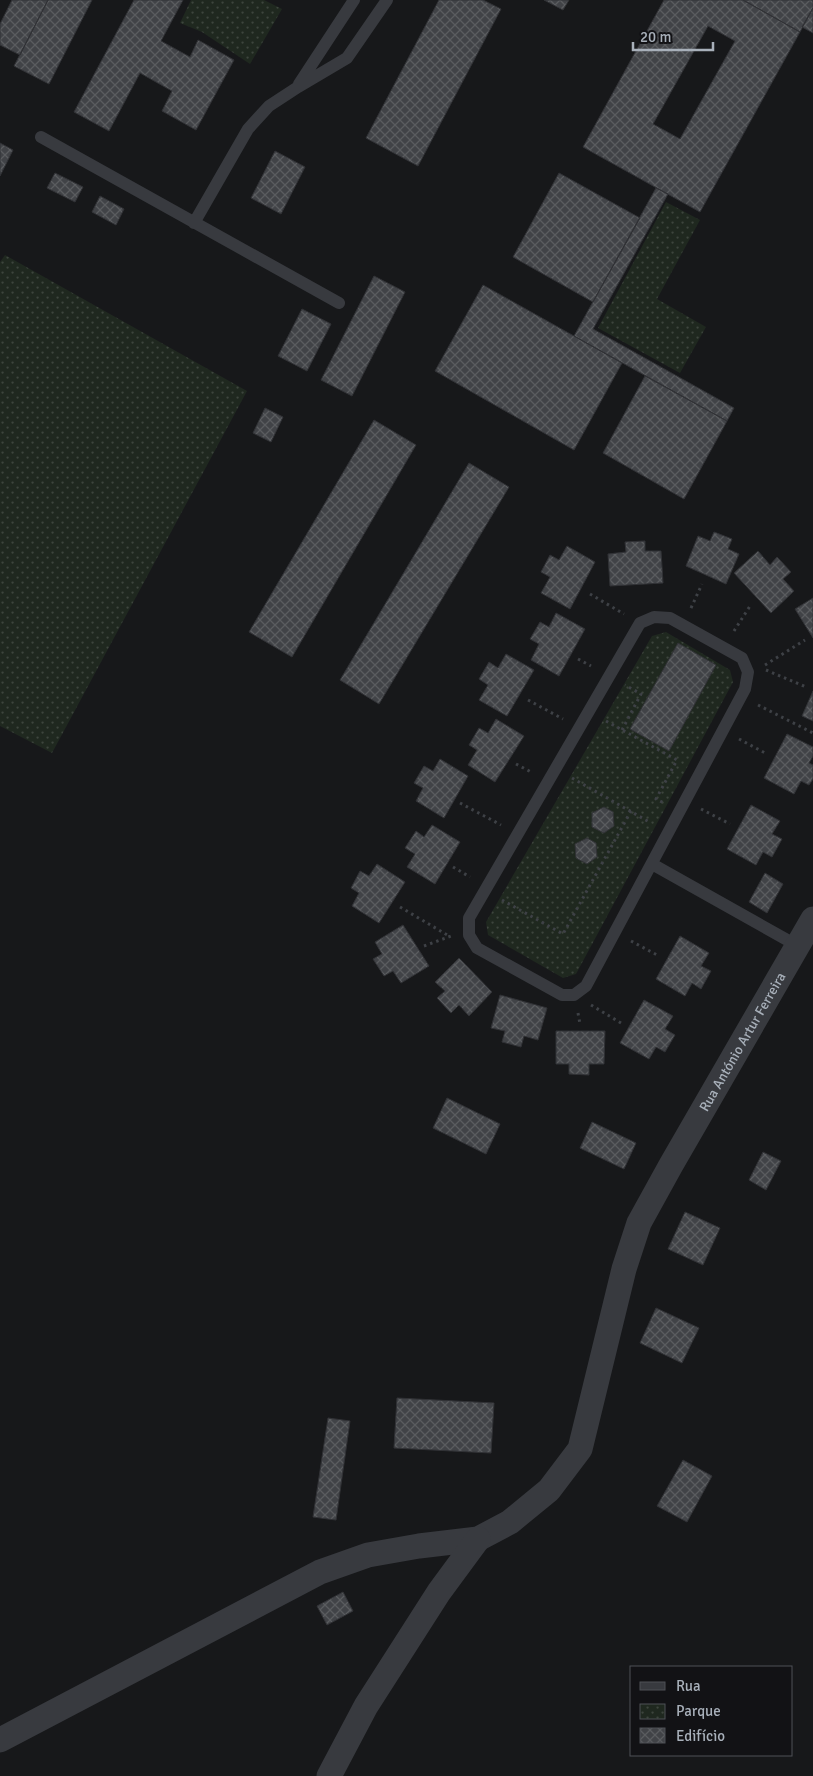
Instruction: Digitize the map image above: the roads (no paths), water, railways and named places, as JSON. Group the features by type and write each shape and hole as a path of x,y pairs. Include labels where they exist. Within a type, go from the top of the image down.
{"street":[{"name":"Rua António Artur Ferreira","path":"478,1538 510,1522 549,1490 580,1450 624,1269 639,1223 813,919"},
{"path":"0,1740 320,1572 368,1555 478,1538"},
{"path":"330,1776 366,1706 439,1592 478,1538"}],"lane":[{"path":"298,86 354,0"},
{"path":"194,222 248,129 269,106 298,86 347,58 387,0"},
{"path":"41,137 338,303"},
{"path":"654,617 670,618 742,658 748,672 745,689 652,864 586,986 574,995 562,995 477,948 469,935 469,918 640,623 654,617"},
{"path":"652,864 798,946"}]}
